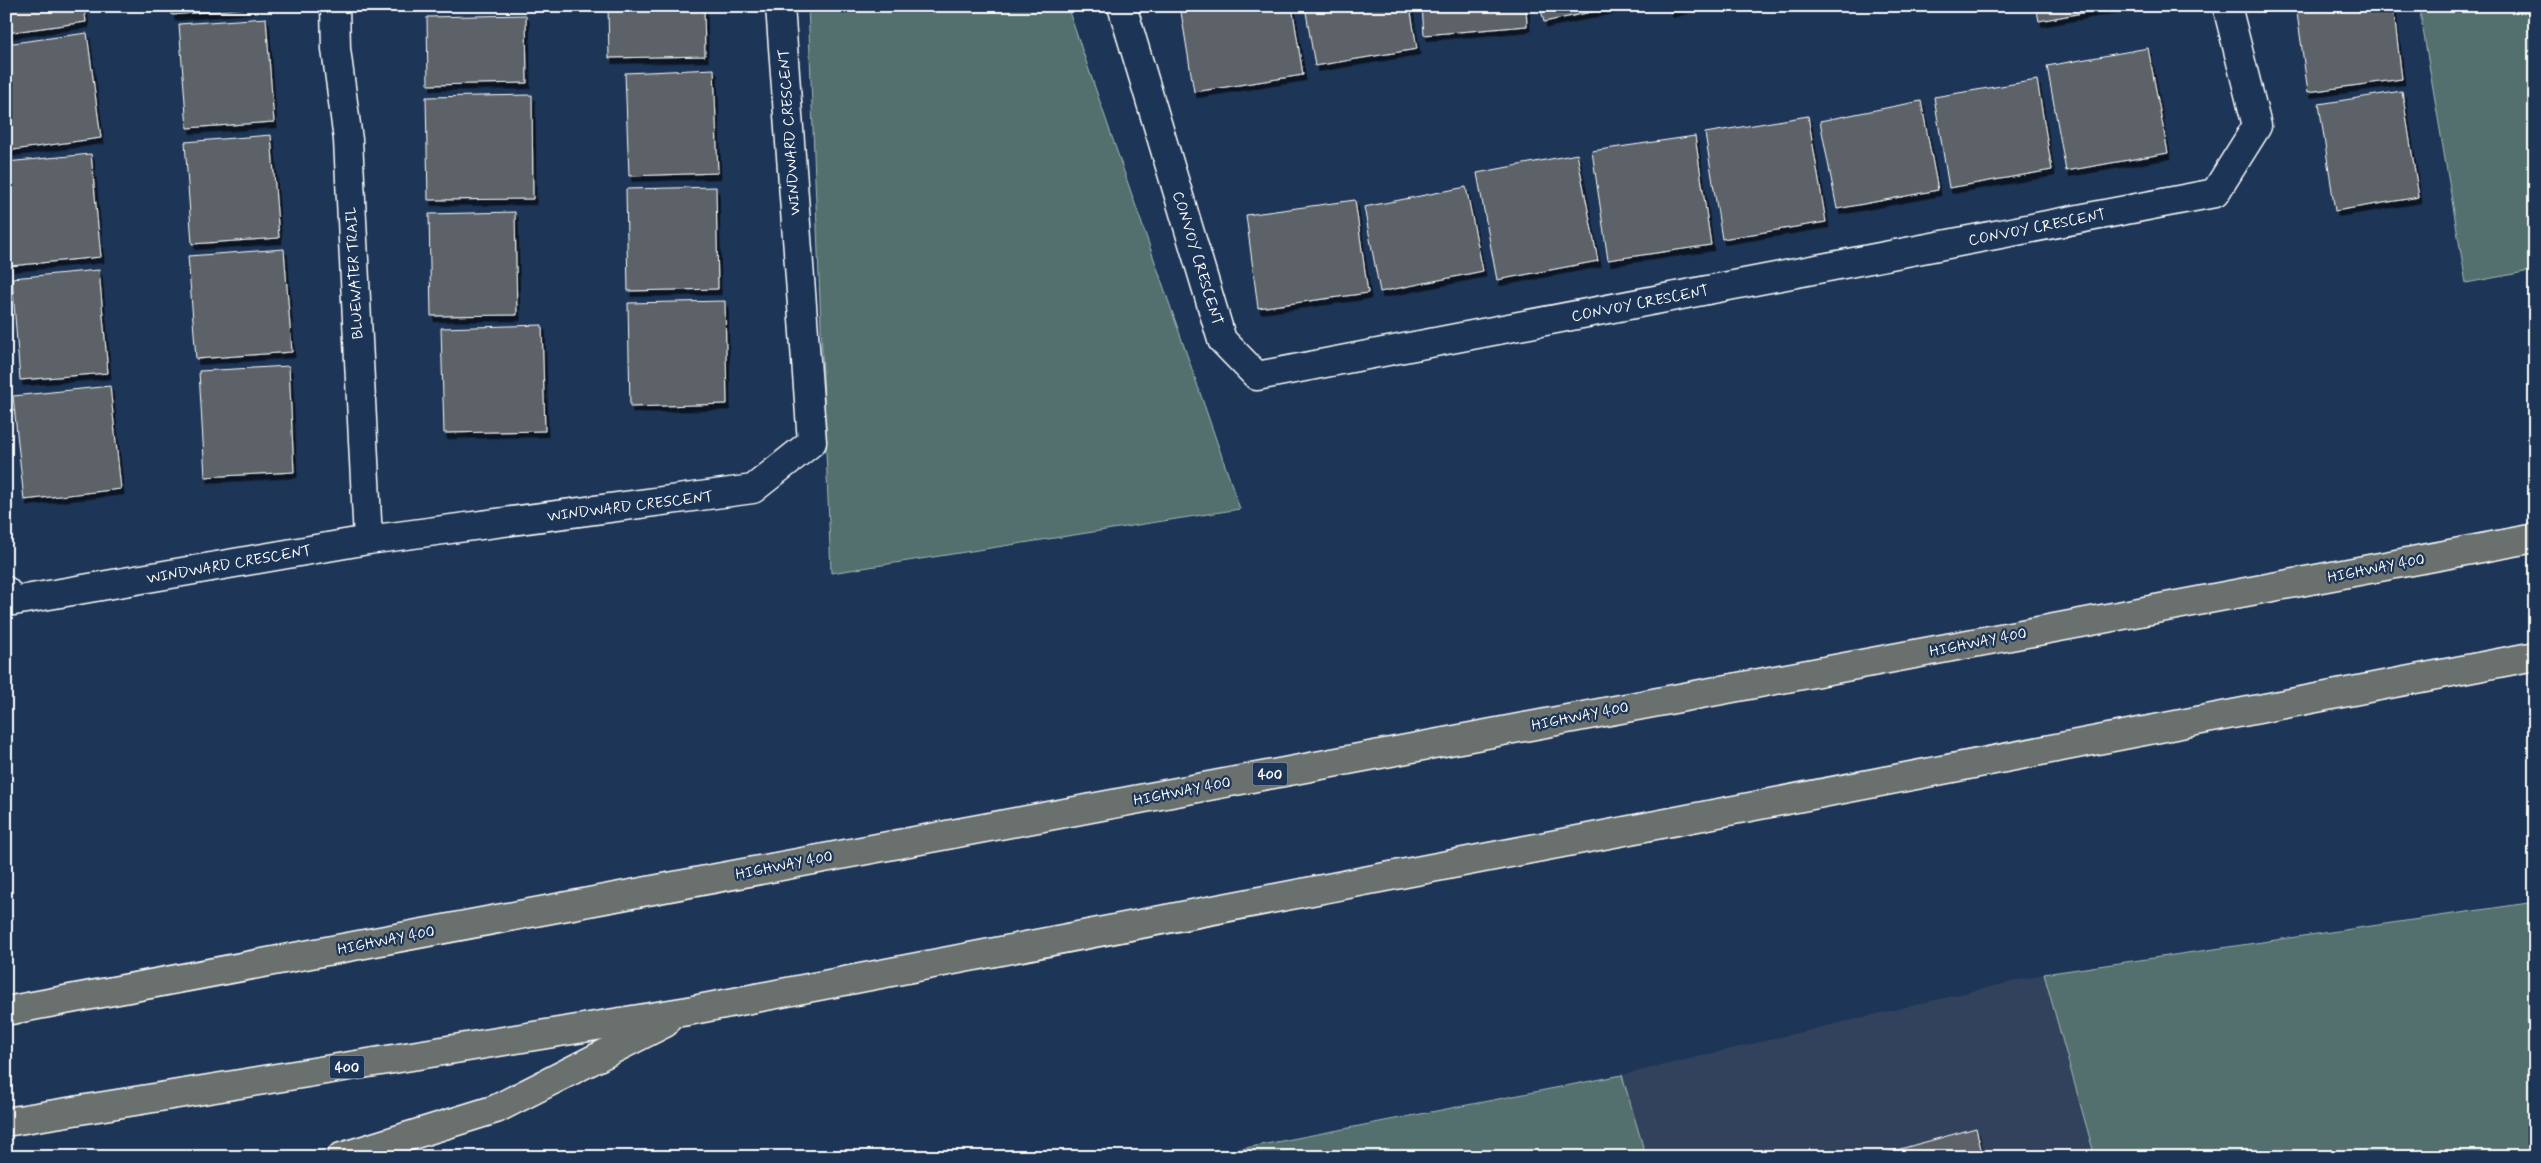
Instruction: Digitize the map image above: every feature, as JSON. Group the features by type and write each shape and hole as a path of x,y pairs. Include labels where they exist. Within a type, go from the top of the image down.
{"highway":[{"name":"HIGHWAY 400","path":"6,1011 2535,538"},
{"name":"400","path":"6,1122 688,1011 2535,656"},
{"path":"342,1157 496,1109 688,1011"}],"street":[{"name":"BLUEWATER TRAIL","path":"335,6 336,49 348,140 368,540"},
{"name":"WINDWARD CRESCENT","path":"6,591 14,601 368,540 753,489 812,442 780,6"},
{"name":"CONVOY CRESCENT","path":"1122,6 1222,340 1257,376 2215,193 2257,126 2227,6"}],"shaded area":[{"path":"2044,974 2095,1157 1646,1157 1622,1075"}],"green space":[{"path":"808,6 1067,6 1240,509 831,573"},
{"path":"2419,6 2535,6 2535,270 2466,283"},
{"path":"2535,902 2535,1157 2095,1157 2044,974"},
{"path":"1622,1075 1646,1157 1199,1157"}],"building":[{"path":"6,6 84,6 86,22 6,33"},
{"path":"171,6 258,6 258,7 172,15"},
{"path":"608,6 704,6 705,56 609,58"},
{"path":"1180,6 1292,6 1303,75 1194,92"},
{"path":"1305,6 1410,6 1417,49 1315,66"},
{"path":"1422,6 1526,6 1527,26 1424,35"},
{"path":"1540,6 1620,6 1544,22"},
{"path":"1669,6 1691,6 1670,12"},
{"path":"2036,6 2120,6 2039,21"},
{"path":"2296,6 2393,6 2402,79 2308,92"},
{"path":"526,15 527,83 428,85 427,17"},
{"path":"266,18 274,122 187,128 179,24"},
{"path":"87,33 101,138 6,151 6,44"},
{"path":"2148,48 2168,153 2066,171 2047,66"},
{"path":"714,69 718,173 629,176 625,73"},
{"path":"2037,80 2052,170 1949,188 1934,97"},
{"path":"2402,91 2419,197 2335,211 2319,104"},
{"path":"532,95 533,199 428,200 426,97"},
{"path":"1921,101 1938,190 1837,209 1820,121"},
{"path":"1808,116 1826,222 1722,239 1705,133"},
{"path":"271,135 279,238 192,244 185,142"},
{"path":"1695,136 1711,245 1608,260 1592,151"},
{"path":"91,154 101,257 10,266 6,223 6,162"},
{"path":"1577,154 1598,261 1497,280 1477,173"},
{"path":"716,187 718,289 628,291 626,189"},
{"path":"1466,187 1483,271 1380,292 1364,207"},
{"path":"1355,200 1368,293 1258,308 1246,215"},
{"path":"515,212 517,315 431,316 429,214"},
{"path":"284,249 292,352 196,359 188,256"},
{"path":"99,270 108,373 20,380 12,278"},
{"path":"725,301 727,404 630,407 628,303"},
{"path":"542,325 545,431 444,433 441,328"},
{"path":"289,366 294,472 205,477 199,371"},
{"path":"110,386 121,489 24,500 13,396"},
{"path":"1976,1128 1983,1157 1871,1157"}]}
